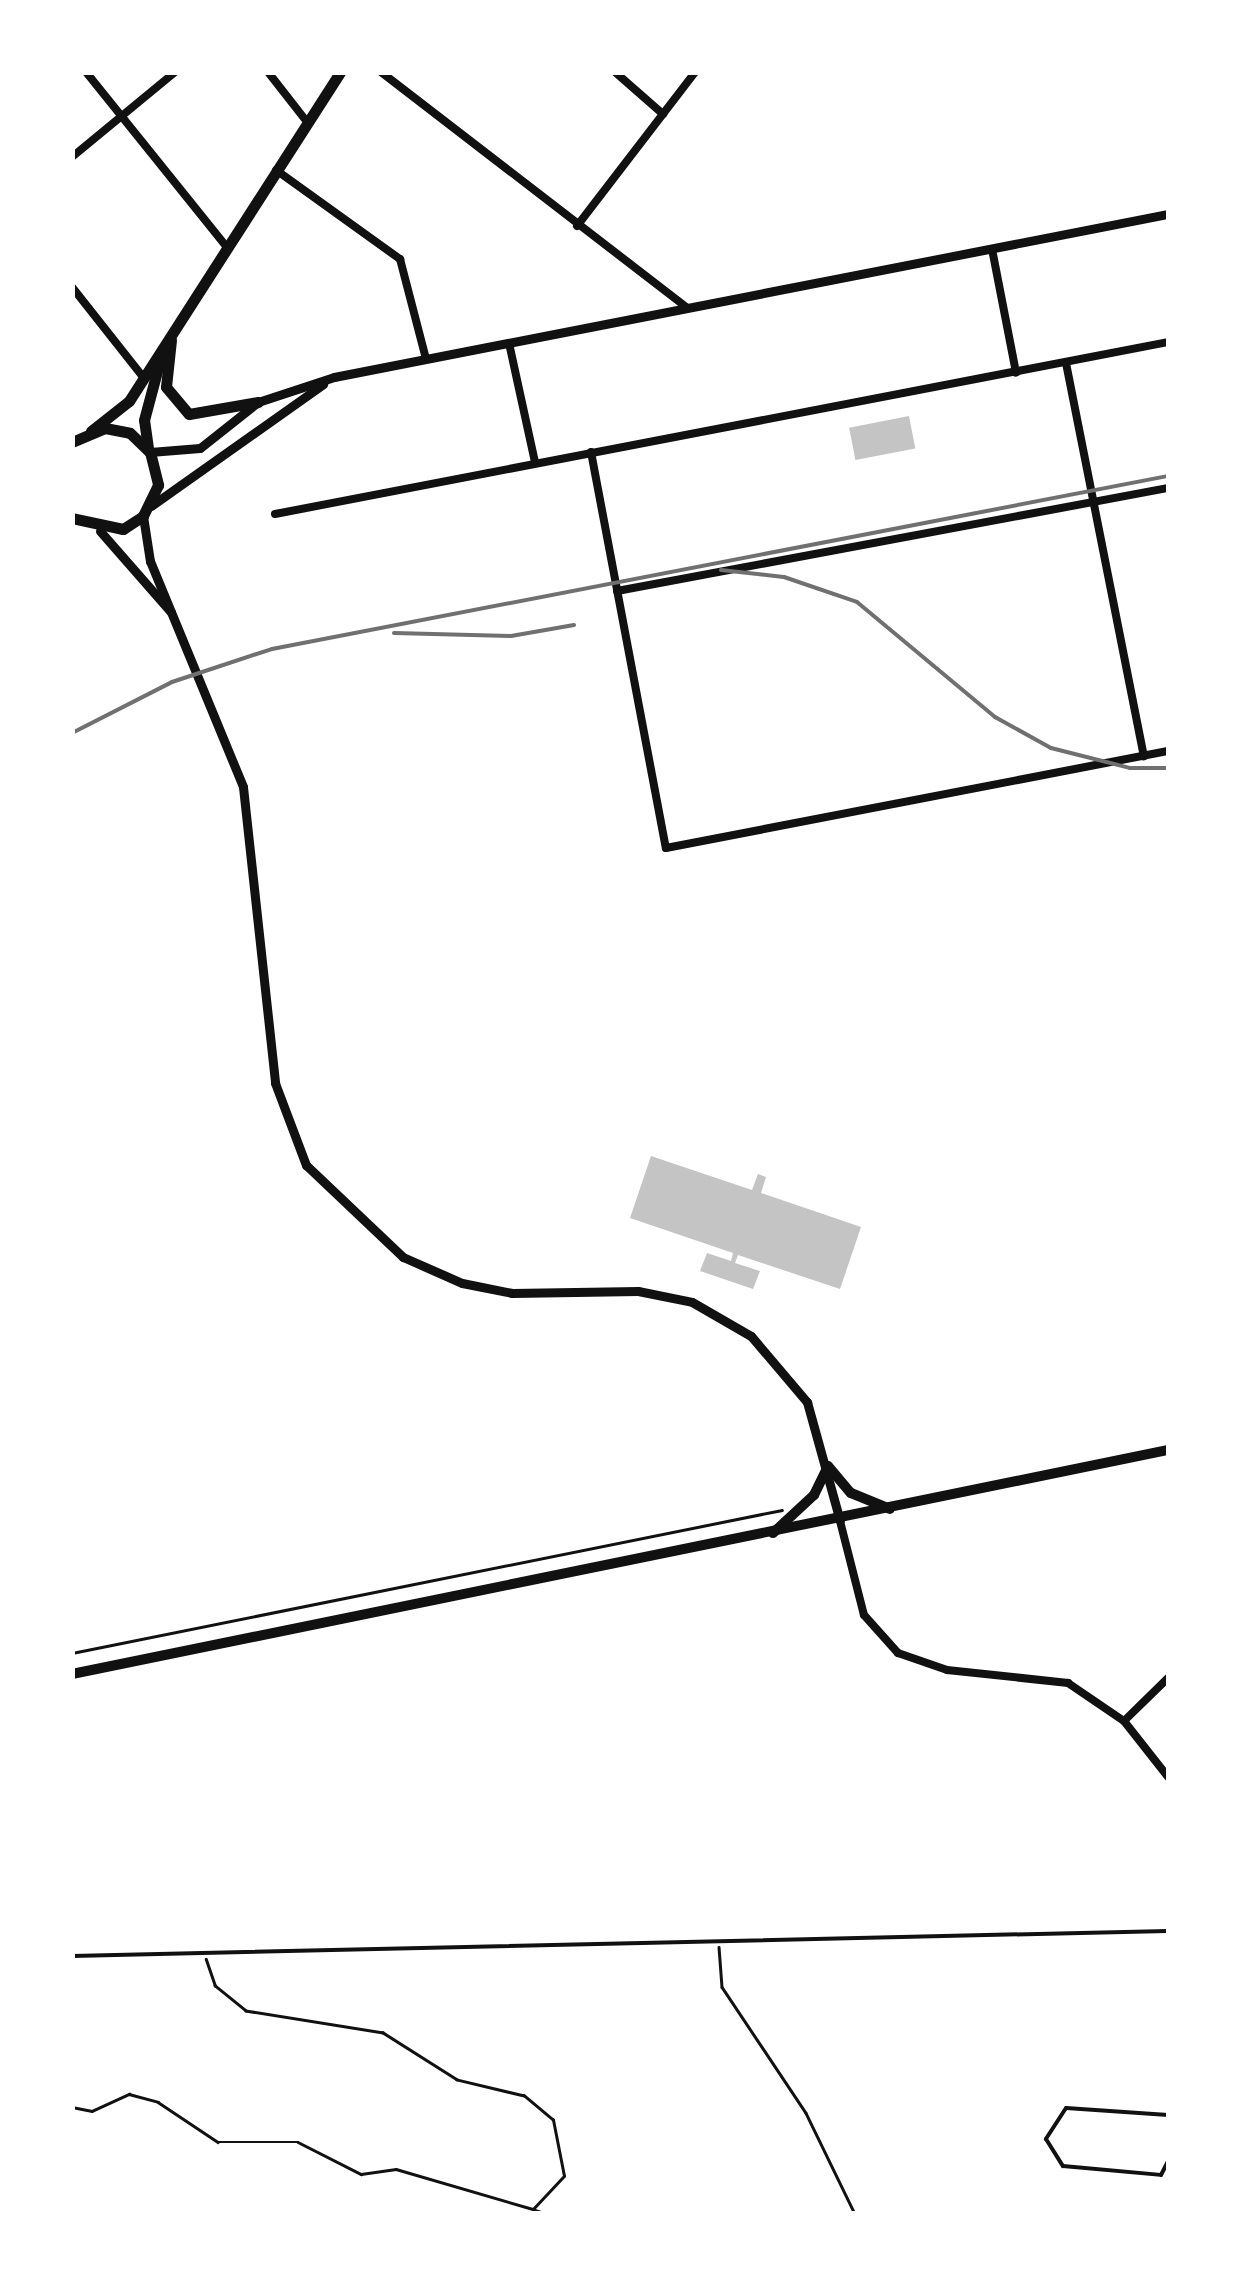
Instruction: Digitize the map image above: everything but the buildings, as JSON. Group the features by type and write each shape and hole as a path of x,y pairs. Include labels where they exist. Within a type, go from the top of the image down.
{"main road":[{"path":"79,436 120,412 340,72"},
{"path":"72,530 96,530 147,511 158,484 149,450 150,387 181,316"},
{"path":"171,339 166,388 189,414 258,402"},
{"path":"79,436 118,430 149,450"},
{"path":"72,518 96,530"},
{"path":"72,1674 840,1521 1168,1450"},
{"path":"770,1535 814,1495 828,1466 862,1500 892,1510"}],"street":[{"path":"86,72 226,246"},
{"path":"72,157 175,72"},
{"path":"268,72 307,122"},
{"path":"381,72 688,308"},
{"path":"616,72 663,114"},
{"path":"577,226 695,72"},
{"path":"276,170 400,259 426,360"},
{"path":"149,450 200,448 258,402 334,377 1168,214"},
{"path":"992,248 1016,373"},
{"path":"72,287 143,377"},
{"path":"275,514 1168,342"},
{"path":"510,343 535,462"},
{"path":"1066,363 1144,756"},
{"path":"334,377 147,511 150,561 182,626 243,786 275,1083 306,1165 402,1257 462,1282 692,1302 784,1366 828,1466 864,1614 898,1653 948,1670 1068,1684 1124,1721 1168,1776"},
{"path":"590,452 666,848 1168,752"},
{"path":"618,591 1168,488"},
{"path":"96,530 182,626"},
{"path":"1124,1721 1168,1678"}],"lane":[{"path":"72,1956 1168,1931"},
{"path":"1168,2114 1066,2108 1046,2139 1063,2166 1161,2174 1168,2161"}],"path":[{"path":"72,1653 794,1506"},
{"path":"718,1941 722,1987 806,2113 855,2214"},
{"path":"204,1953 215,1986 246,2011 383,2033 457,2080 524,2096 553,2120 566,2151 564,2176 533,2210"},
{"path":"72,2108 92,2111 129,2094 158,2102 218,2142 298,2142 361,2174 396,2169 547,2214"}],"railway":[{"path":"72,733 172,682 272,649 1168,476"},
{"path":"721,570 784,577 857,602 995,717 1051,748 1130,768 1168,768"},
{"path":"394,633 511,636 574,625"}]}
